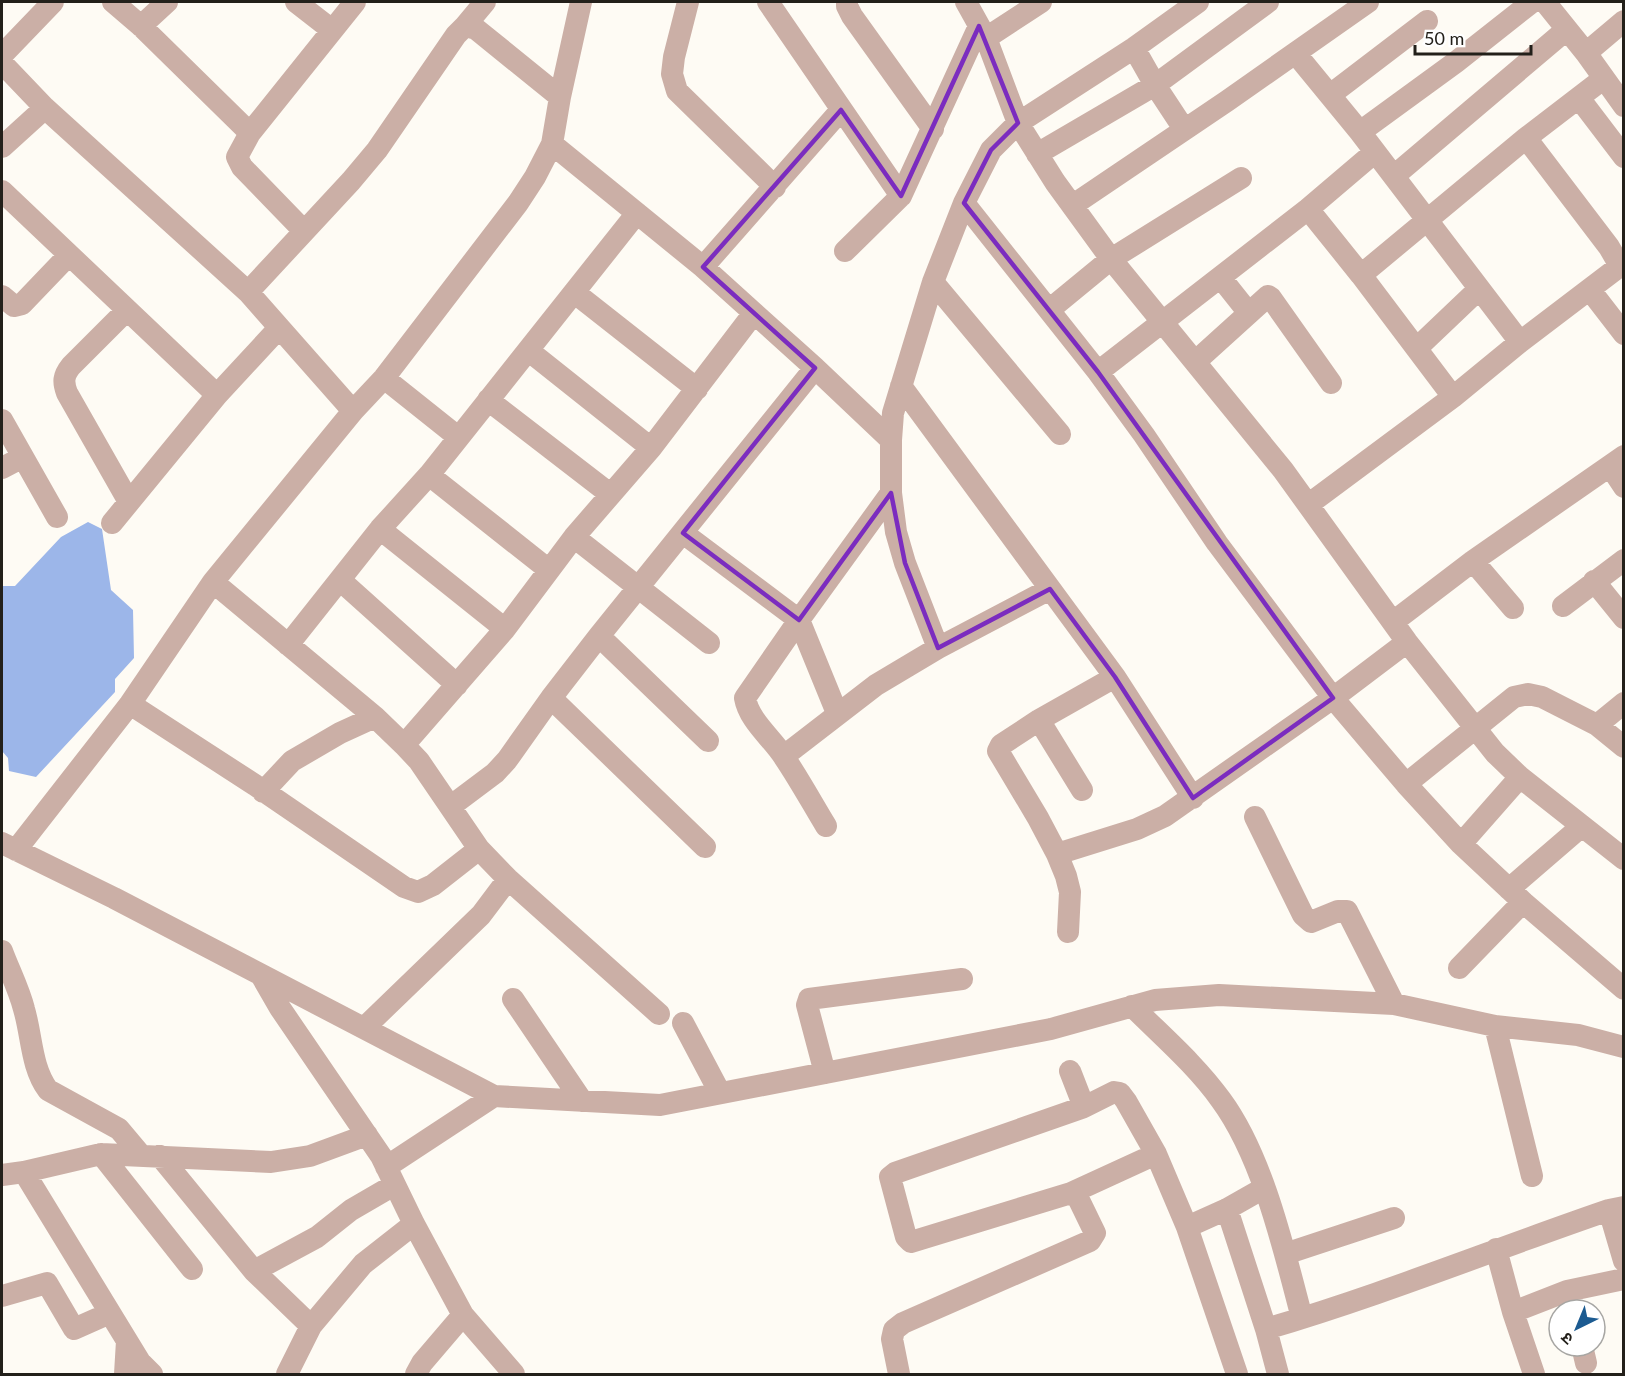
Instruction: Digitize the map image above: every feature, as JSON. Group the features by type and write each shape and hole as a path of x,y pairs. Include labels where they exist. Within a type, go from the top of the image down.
{"street":[{"path":"2,56 52,2"},
{"path":"113,2 141,26 250,133"},
{"path":"141,26 167,2"},
{"path":"296,2 332,30"},
{"path":"304,231 238,162 237,157 250,133 355,2"},
{"path":"248,292 377,150 456,35 484,2"},
{"path":"581,2 552,144 518,203 384,378 353,411 213,582 130,704 9,847 494,1095 660,1105 1051,1029 1155,1000 1219,995 1394,1004 1495,1026 1578,1035 1623,1047"},
{"path":"688,2 674,57 672,74 677,91 775,187"},
{"path":"768,2 901,196"},
{"path":"847,2 852,16 933,129"},
{"path":"966,2 982,32 1018,123 1037,154 1111,259 1309,504 1407,642 1494,753 1520,777 1623,859"},
{"path":"845,251 901,196 982,32 1041,2"},
{"path":"938,648 905,563 896,532 891,493 891,440 893,413 933,282 964,203 991,150 1018,123 1134,48 1198,2"},
{"path":"1037,154 1155,85 1268,2"},
{"path":"1072,205 1296,54 1368,2"},
{"path":"1360,132 1456,62 1532,2"},
{"path":"1545,2 1586,53 1623,106"},
{"path":"1330,95 1427,21"},
{"path":"1586,53 1623,21"},
{"path":"465,26 476,29 560,97"},
{"path":"1394,176 1566,30"},
{"path":"1134,48 1184,129"},
{"path":"1296,54 1360,132 1520,342"},
{"path":"2,63 45,108 224,268 353,411"},
{"path":"1361,275 1526,138 1603,79"},
{"path":"1579,98 1623,157"},
{"path":"2,147 45,108"},
{"path":"703,267 841,110"},
{"path":"1309,504 1453,398 1520,342 1622,265 1526,138"},
{"path":"552,144 703,267 891,440"},
{"path":"1098,372 1221,278 1375,152"},
{"path":"1049,310 1111,259 1241,178"},
{"path":"2,191 217,395"},
{"path":"964,203 1098,372 1217,543 1333,698 1406,784 1461,844 1516,896 1623,989"},
{"path":"1308,208 1453,398"},
{"path":"288,645 380,529 429,475 637,213"},
{"path":"2,296 14,306 22,304 69,255"},
{"path":"1221,278 1248,312"},
{"path":"933,282 1060,435"},
{"path":"1417,348 1479,289"},
{"path":"1590,290 1623,334"},
{"path":"575,293 697,389"},
{"path":"1195,362 1268,296 1331,383"},
{"path":"127,310 71,366 63,383 129,502"},
{"path":"404,745 505,629 574,537 651,448 754,313"},
{"path":"112,523 217,395 279,328"},
{"path":"529,351 651,448"},
{"path":"451,806 501,767 599,636 815,368"},
{"path":"384,378 458,437"},
{"path":"901,386 1115,677 1193,798"},
{"path":"488,400 610,494"},
{"path":"2,420 57,517"},
{"path":"2,468 22,457"},
{"path":"1393,622 1473,561 1617,461 1623,488"},
{"path":"429,475 549,570"},
{"path":"826,826 784,756 751,715 745,698 891,493"},
{"path":"380,529 505,629"},
{"path":"683,533 799,620 837,714"},
{"path":"574,537 709,643"},
{"path":"1563,606 1623,560"},
{"path":"1473,561 1513,608"},
{"path":"340,580 457,685"},
{"path":"1594,580 1623,618"},
{"path":"213,582 375,717 404,745 419,761 479,849 508,879 659,1014"},
{"path":"784,756 876,685 938,648 1050,589"},
{"path":"599,636 708,741"},
{"path":"1057,854 1150,824 1193,798 1407,642"},
{"path":"1068,932 1070,892 1057,854 998,751 1001,745 1039,720 1115,677"},
{"path":"1406,784 1514,697 1528,694 1542,697 1597,724 1623,747"},
{"path":"551,698 705,847"},
{"path":"1597,724 1623,703"},
{"path":"130,704 404,887 418,892 433,885 479,849"},
{"path":"259,788 292,761 340,733 375,717"},
{"path":"1039,720 1082,790"},
{"path":"1461,844 1520,777"},
{"path":"1255,817 1303,915 1311,922 1338,911 1347,911 1394,1004"},
{"path":"1459,968 1516,896 1582,826"},
{"path":"364,1028 481,915 508,879"},
{"path":"2,951 24,1007 38,1071 48,1090 119,1129 150,1155 254,1271 311,1326"},
{"path":"261,975 280,1008 367,1135 463,1314 514,1374"},
{"path":"825,1073 807,1005 809,999 962,979"},
{"path":"513,999 582,1101"},
{"path":"1132,1006 1221,1100 1239,1130 1264,1188 1302,1318"},
{"path":"683,1023 720,1093"},
{"path":"1495,1026 1532,1176"},
{"path":"1070,1071 1084,1107"},
{"path":"1156,1154 1071,1192 911,1242 906,1237 889,1180 895,1173 1084,1107 1114,1092 1120,1093 1156,1154 1187,1227 1237,1374"},
{"path":"254,1271 317,1237 390,1176 494,1095"},
{"path":"152,1374 140,1362 110,1312 13,1173 101,1154 271,1162 310,1156 367,1135"},
{"path":"101,1154 192,1269"},
{"path":"1187,1227 1227,1209 1264,1188"},
{"path":"898,1374 892,1340 894,1330 903,1323 1094,1238 1093,1229 1078,1198 1071,1192"},
{"path":"1266,1329 1446,1270 1496,1249 1616,1208 1623,1261"},
{"path":"1227,1209 1266,1329 1278,1374"},
{"path":"1285,1254 1394,1218"},
{"path":"286,1374 311,1326 363,1264 414,1224"},
{"path":"1496,1249 1513,1312 1534,1374"},
{"path":"1575,1298 1623,1279"},
{"path":"2,1296 47,1282 74,1329 110,1312"},
{"path":"1513,1312 1547,1305"},
{"path":"424,1370 463,1314"},
{"path":"125,1374 127,1341"}],"highlighted area":[{"path":"979,26 1018,123 991,150 964,203 1098,372 1333,698 1193,798 1115,677 1050,589 938,648 905,563 891,493 799,620 683,533 815,368 703,267 841,110 901,196"}],"water":[{"path":"88,522 102,529 111,590 133,610 134,658 115,679 115,692 36,777 9,771 8,758 2,751 2,586 15,586 61,537"}]}
